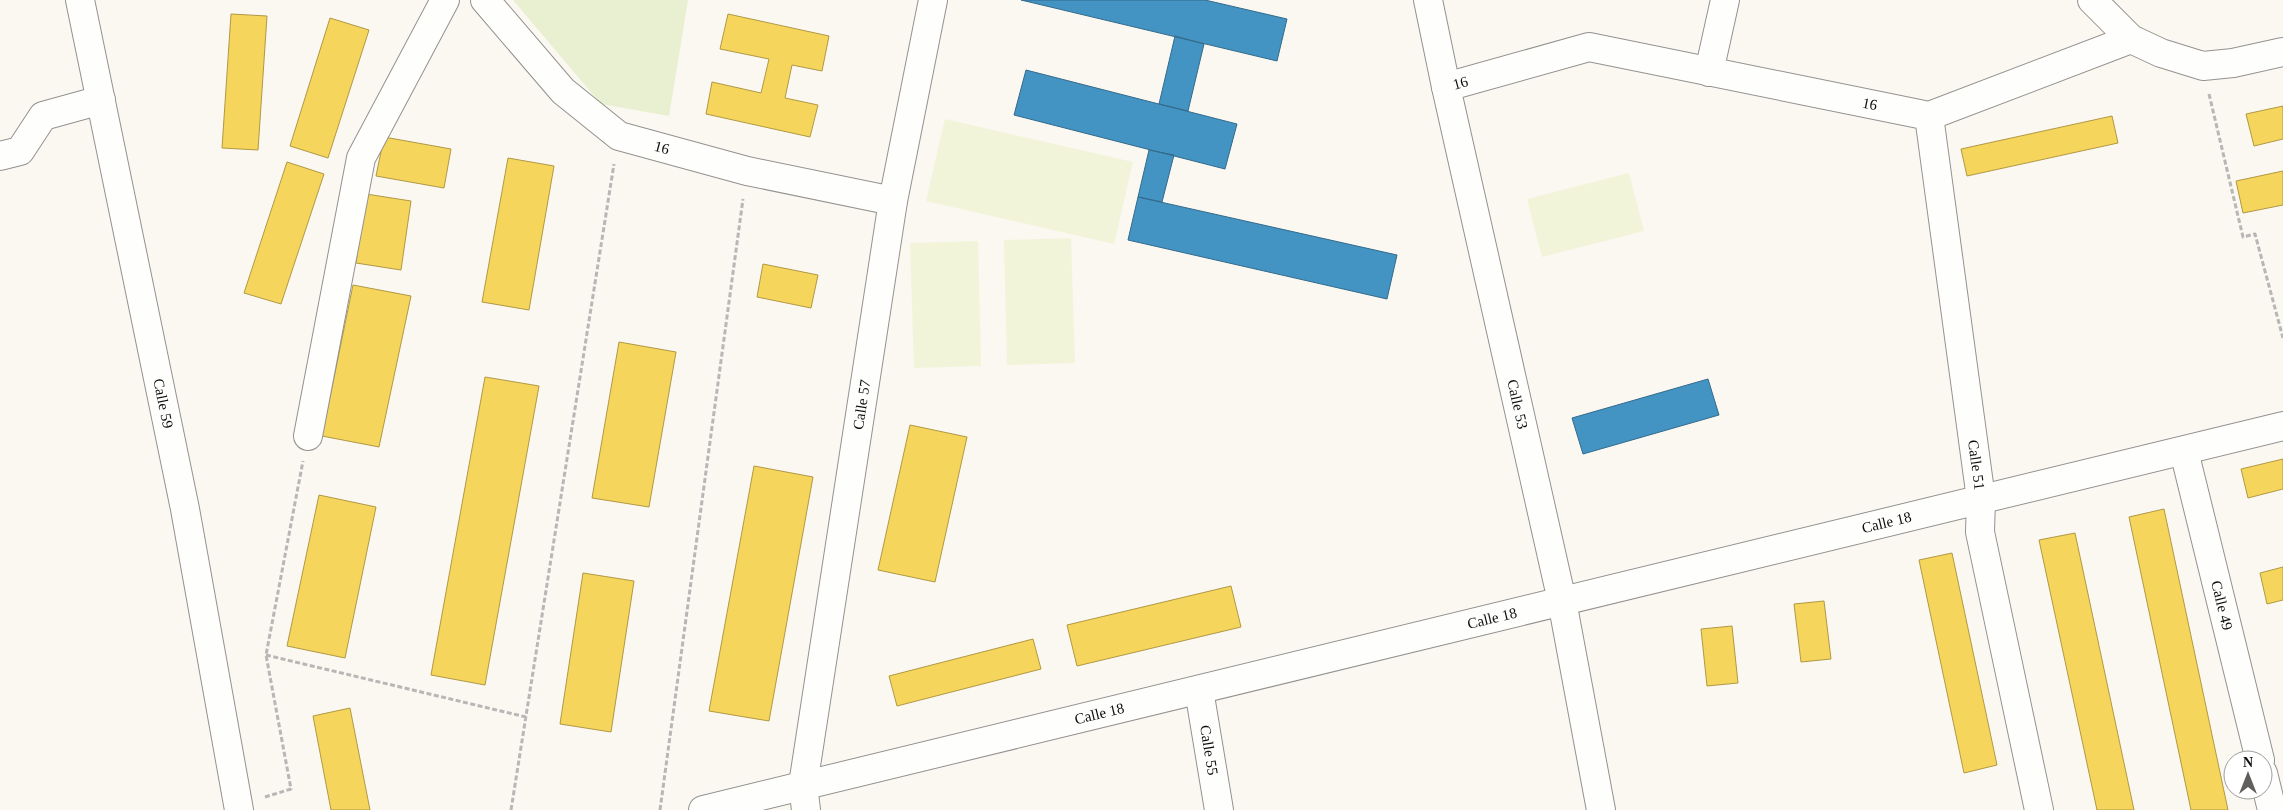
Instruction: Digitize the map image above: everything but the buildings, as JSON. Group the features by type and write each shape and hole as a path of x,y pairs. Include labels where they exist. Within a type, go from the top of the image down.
{"street":[{"name":"Calle 59","path":"80,0 185,509 239,808"},
{"path":"308,436 361,158 445,0"},
{"name":"16","path":"485,0 563,91 619,136 747,171 893,201"},
{"name":"Calle 57","path":"805,798 893,201 933,0"},
{"name":"Calle 53","path":"1428,0 1562,601 1601,810"},
{"path":"1709,72 1725,0"},
{"path":"2092,0 2131,39 2161,53 2202,66 2233,63 2283,52"},
{"path":"1929,116 2131,39"},
{"name":"16","path":"1446,87 1589,47 1929,116"},
{"path":"0,156 20,151 43,116 101,100"},
{"name":"Calle 51","path":"1929,116 1981,499 1980,532 2039,810"},
{"name":"Calle 18","path":"703,810 805,798 1199,690 2283,426"},
{"name":"Calle 49","path":"2184,451 2258,750"},
{"name":"Calle 55","path":"1199,690 1219,810"}],"path":[{"path":"2202,66 2242,237 2255,234 2283,338"},
{"path":"511,810 619,136"},
{"path":"660,810 747,171"},
{"path":"239,808 291,789 266,655 308,436"},
{"path":"266,655 526,717"}],"green space":[{"path":"513,0 688,0 669,116 601,104"},
{"path":"945,119 1133,162 1114,244 926,201"},
{"path":"1629,173 1644,231 1542,257 1527,199"},
{"path":"1071,238 1075,363 1007,365 1004,240"},
{"path":"978,241 981,366 914,368 910,243"}]}
